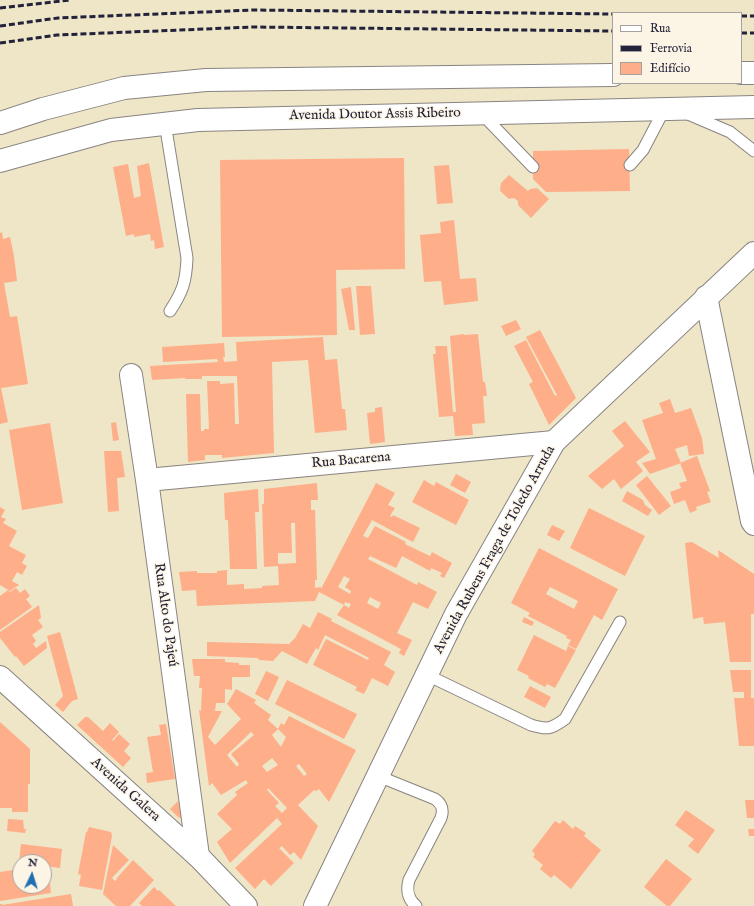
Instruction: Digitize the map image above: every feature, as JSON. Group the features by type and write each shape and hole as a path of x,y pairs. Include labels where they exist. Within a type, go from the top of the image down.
{"street":[{"path":"742,73 754,73"},
{"path":"0,123 43,109 124,88 206,80 612,75"},
{"name":"Avenida Doutor Assis Ribeiro","path":"0,161 111,130 198,120 754,106"},
{"name":"Avenida Rubens Fraga de Toledo Arruda","path":"315,906 456,614 554,442 754,253"},
{"path":"706,297 752,521 754,524"},
{"name":"Rua Alto do Pajeú","path":"131,375 147,480 198,856"},
{"name":"Rua Bacarena","path":"147,480 554,442"},
{"name":"Avenida Galera","path":"0,677 198,856 246,906"}],"lane":[{"path":"630,165 643,150 670,108 730,132 754,152"},
{"path":"481,113 533,167"},
{"path":"165,124 187,258 186,276 181,294 170,311"},
{"path":"427,675 531,725 542,728 554,727 565,719 620,622"},
{"path":"378,776 435,799 442,806 443,812 441,818 409,880 408,894 410,900 416,906"}],"building":[{"path":"629,149 630,191 546,192 533,179 533,151"},
{"path":"404,158 405,269 336,270 337,335 222,337 220,160"},
{"path":"149,163 164,247 155,249 154,240 151,241 150,234 134,237 134,234 126,236 113,167 128,164 134,198 141,196 137,166"},
{"path":"449,165 453,203 437,204 434,166"},
{"path":"509,175 528,191 530,189 537,188 549,199 531,218 518,205 518,201 514,198 509,199 500,191 501,183"},
{"path":"454,220 460,279 476,278 478,301 444,305 441,281 424,282 420,235 441,233 440,222"},
{"path":"2,232 3,239 10,237 14,256 17,281 4,283 10,317 17,316 28,384 1,388 8,422 0,424 0,233"},
{"path":"356,286 371,286 375,334 360,335"},
{"path":"351,287 355,330 349,330 341,289"},
{"path":"516,320 521,329 506,336 501,326"},
{"path":"540,330 576,398 549,425 529,384 533,382 514,346 526,340 555,396 557,395 526,337"},
{"path":"478,334 483,382 485,382 487,396 483,396 485,423 472,424 473,435 455,436 453,416 439,417 433,354 436,354 435,346 447,346 453,412 456,412 450,336"},
{"path":"323,337 325,360 337,359 342,409 345,409 347,430 315,433 308,360 272,362 274,453 222,458 222,455 205,455 205,460 188,462 186,394 200,394 201,431 204,431 204,429 209,429 207,381 220,381 220,384 234,383 235,424 239,424 237,376 202,376 202,379 185,378 152,380 150,366 218,362 217,359 163,362 162,347 224,343 224,362 237,361 236,342"},
{"path":"670,399 675,413 691,408 702,438 704,454 689,456 687,445 675,449 681,463 650,474 642,463 656,459 642,420 663,413 659,403"},
{"path":"382,407 385,442 370,444 367,413 375,412 375,408"},
{"path":"625,421 650,452 636,462 643,471 621,489 614,479 602,489 588,476 624,446 612,431"},
{"path":"116,422 119,440 113,441 111,423"},
{"path":"50,423 63,503 22,510 9,430"},
{"path":"104,451 121,451 125,477 117,478 119,511 108,512"},
{"path":"697,456 710,491 707,492 711,502 696,507 697,510 690,513 685,500 674,504 670,492 681,488 679,483 687,481 680,463"},
{"path":"456,474 471,482 465,493 450,485"},
{"path":"647,476 671,506 659,515 636,485"},
{"path":"424,480 434,486 436,482 469,500 456,525 412,502"},
{"path":"317,483 318,500 311,500 311,510 315,510 317,580 315,580 315,588 321,587 321,589 376,483 395,493 388,505 395,508 390,516 392,517 393,515 420,528 413,542 372,520 363,536 368,538 375,526 406,542 405,544 430,556 432,552 452,563 444,578 440,576 442,573 431,568 430,571 402,556 396,568 370,556 368,559 417,585 418,582 437,592 428,609 413,602 397,633 412,640 404,656 399,653 401,649 337,615 344,605 319,592 315,601 197,606 196,590 182,591 179,572 197,571 197,573 217,573 217,571 227,570 227,585 244,584 244,589 279,585 278,566 264,567 262,504 264,504 264,489","holes":["291,523 295,523 296,563 278,564 278,553 292,553","344,576 350,579 345,587 351,591 350,594 338,587","370,597 381,603 378,609 367,603","345,602 351,604 349,608 344,605"]},
{"path":"258,489 259,512 255,512 257,569 230,569 228,520 225,520 224,493"},
{"path":"627,491 643,500 645,505 652,510 648,516 622,501"},
{"path":"0,507 5,510 1,517 6,519 3,523 17,531 9,546 26,555 22,563 27,566 22,575 17,572 12,581 19,585 10,591 0,585"},
{"path":"589,508 645,536 625,576 570,548"},
{"path":"552,525 565,531 559,541 547,535"},
{"path":"692,542 719,558 718,550 754,574 754,614 751,614 751,662 730,662 725,622 704,624 703,617 693,619 685,543"},
{"path":"539,548 618,589 602,620 594,615 576,649 568,645 571,640 566,638 567,636 528,616 530,613 511,603","holes":["550,587 578,601 574,609 546,594"]},
{"path":"16,588 20,593 25,589 30,596 26,599 32,607 0,630 0,596 8,590 10,592"},
{"path":"39,605 41,618 38,620 43,627 32,635 36,641 33,644 36,648 46,641 47,648 24,666 0,638 0,632"},
{"path":"318,612 332,619 331,621 391,652 384,665 395,672 388,686 372,678 364,694 355,690 357,687 313,665 326,639 368,660 369,658 325,635 318,650 316,648 307,664 282,651 273,661 259,660 258,658 207,656 207,642 289,644 295,638 303,624 310,628"},
{"path":"524,617 534,622 532,626 522,622"},
{"path":"60,632 78,699 72,701 63,712 55,705 63,696 47,636"},
{"path":"534,635 566,651 568,646 576,650 555,688 547,684 545,687 517,670"},
{"path":"192,659 225,659 225,662 239,663 239,665 250,665 250,677 232,677 232,690 225,689 225,703 216,703 215,711 222,711 208,737 215,745 241,719 227,704 236,689 256,700 254,703 271,715 268,720 278,729 281,723 284,725 289,716 356,750 329,802 319,789 316,791 314,790 298,805 318,826 301,860 294,852 290,855 282,846 279,848 294,863 271,886 264,879 255,889 235,868 282,824 277,818 230,863 217,842 232,829 217,814 237,795 235,792 248,783 246,780 221,795 212,783 209,786 199,710 201,711 202,688 199,688 200,676 194,676","holes":["278,729 286,737 281,747 272,735","251,732 254,735 231,754 239,764 237,767 227,755","272,758 278,765 267,772 262,766","299,764 307,774 304,776 296,766","268,788 287,808 282,813 275,806 279,803 267,790"]},
{"path":"730,670 751,670 751,698 754,698 754,746 739,746 734,698 744,698 744,692 733,692"},
{"path":"266,671 279,677 268,701 255,694"},
{"path":"287,680 357,714 344,739 275,704"},
{"path":"530,686 551,697 545,708 524,697"},
{"path":"85,717 88,717 103,731 110,723 119,732 112,740 113,741 119,734 130,744 124,751 131,758 123,767 77,725"},
{"path":"0,722 30,749 28,812 12,812 12,808 0,808"},
{"path":"166,724 175,779 147,783 146,773 153,772 147,737 161,735 159,725"},
{"path":"745,800 754,800 754,818 747,818"},
{"path":"178,801 181,816 181,818 170,809"},
{"path":"686,810 715,830 698,854 688,846 694,839 675,825"},
{"path":"8,819 23,820 24,829 26,829 25,833 7,831"},
{"path":"563,820 573,829 575,826 586,833 584,836 601,850 571,889 554,875 551,878 540,869 543,865 533,857 535,854 532,851 555,821 560,824"},
{"path":"89,827 111,832 112,836 102,890 79,886 81,875 78,874 86,832"},
{"path":"748,829 754,829 754,836 749,836"},
{"path":"21,844 62,849 60,868 52,867 52,854 20,854"},
{"path":"113,845 129,860 112,878 115,881 133,860 154,880 130,906 116,906 103,894"},
{"path":"666,859 692,879 670,906 667,906 644,887"},
{"path":"12,870 12,894 45,894 0,901 0,872"},
{"path":"154,887 176,906 142,906 139,903"},
{"path":"71,894 73,906 0,906 0,904 2,905"}],"railway":[{"path":"0,8 70,0"},
{"path":"0,26 58,18 254,10 612,14"},
{"path":"742,16 754,16"},
{"path":"0,43 57,35 254,27 612,31"},
{"path":"742,33 754,33"}]}
